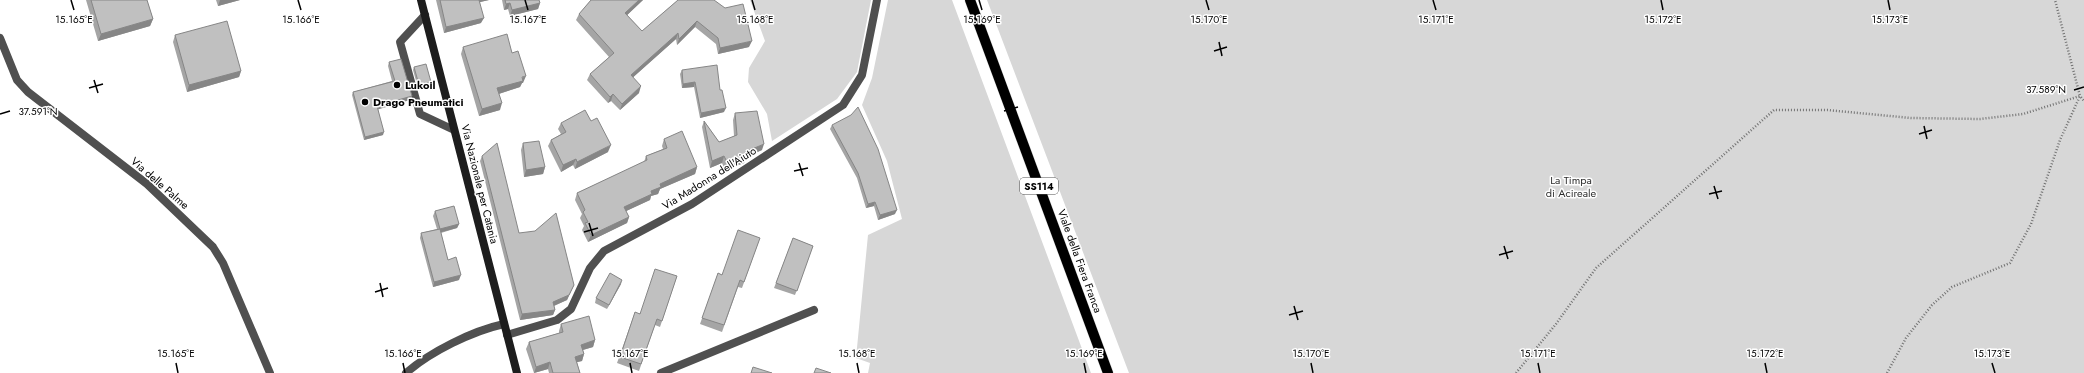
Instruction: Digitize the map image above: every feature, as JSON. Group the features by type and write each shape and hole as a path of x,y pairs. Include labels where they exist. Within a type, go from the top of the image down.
{"main road":[{"name":"Via Nazionale per Catania","path":"421,0 517,373"},
{"name":"Viale della Fiera Franca","path":"970,0 1108,373"}],"street":[{"name":"Via Madonna dell'Aiuto","path":"507,335 557,320 571,309 590,268 604,251 692,204 842,104 862,75 877,0"},
{"path":"425,16 400,42 420,114 454,130"},
{"name":"Via delle Palme","path":"0,38 17,80 28,92 147,184 213,247 223,263 270,373"},
{"path":"661,373 814,310"},
{"path":"406,373 453,343 490,327 504,324"}],"path":[{"path":"2056,0 2080,96 2084,101"},
{"path":"1516,373 1556,324 1596,268 1774,110 1827,110 1911,118 1980,119 2023,114 2080,96"},
{"path":"1887,373 1906,338 1932,305 1952,287 2010,263 2032,224 2060,140 2080,96"}],"green space":[{"path":"750,0 871,0 857,72 837,99 772,141 767,114 748,82 749,68 765,41"},
{"path":"888,0 952,0 1091,373 868,373 870,363 856,358 868,235 902,219 887,161 862,105 872,78"},
{"name":"La Timpa di Acireale","path":"987,0 2084,0 2084,373 1129,373"}],"building":[{"path":"91,0 147,0 153,19 101,34"},
{"path":"440,0 479,0 484,18 446,27"},
{"path":"505,0 539,0 540,3 512,10 510,3 506,4"},
{"path":"591,0 639,0 625,13 642,31 678,0 714,0 725,8 743,4 752,41 720,48 718,38 697,21 679,39 678,33 631,75 641,86 622,104 613,94 610,97 590,74 614,53 579,14"},
{"path":"227,21 241,71 189,85 175,35"},
{"path":"507,34 512,53 518,51 526,76 522,77 523,81 497,88 502,103 482,109 463,47"},
{"path":"401,59 412,96 377,106 384,132 365,137 353,92 395,81 389,62"},
{"path":"426,64 431,82 419,85 414,67"},
{"path":"717,65 720,90 722,90 726,108 701,113 695,82 683,84 682,70"},
{"path":"858,107 878,149 897,210 880,215 875,202 868,204 858,173 832,125 851,115"},
{"path":"585,110 591,121 597,118 611,145 577,162 576,159 563,165 551,140 566,132 561,123"},
{"path":"757,111 764,144 745,152 746,156 728,164 724,156 712,161 704,121 719,142 737,135 735,113"},
{"path":"682,131 697,167 660,184 661,187 651,191 652,194 624,207 629,217 591,235 585,223 588,222 583,212 585,210 577,193 647,160 646,156 667,148 664,139"},
{"path":"539,141 545,167 526,170 523,143"},
{"path":"497,143 519,233 535,231 556,213 574,285 569,295 553,302 555,310 522,314 482,156"},
{"path":"454,206 459,224 440,229 435,211"},
{"path":"440,229 448,260 456,257 461,275 434,282 421,233"},
{"path":"738,230 760,238 744,282 740,280 724,325 702,318 718,273 722,275"},
{"path":"793,238 813,246 797,291 776,283"},
{"path":"655,269 677,276 662,321 657,319 641,364 620,357 635,312 640,314"},
{"path":"610,273 622,280 609,305 596,298"},
{"path":"589,316 595,340 581,345 584,354 575,357 580,373 553,373 550,362 536,367 529,342 563,332 561,324"},
{"path":"753,367 772,373 751,373"},
{"path":"816,368 831,373 814,373"}],"place":[{"name":"Lukoil","path":"397,85"},
{"name":"Drago Pneumatici","path":"365,102"}]}
